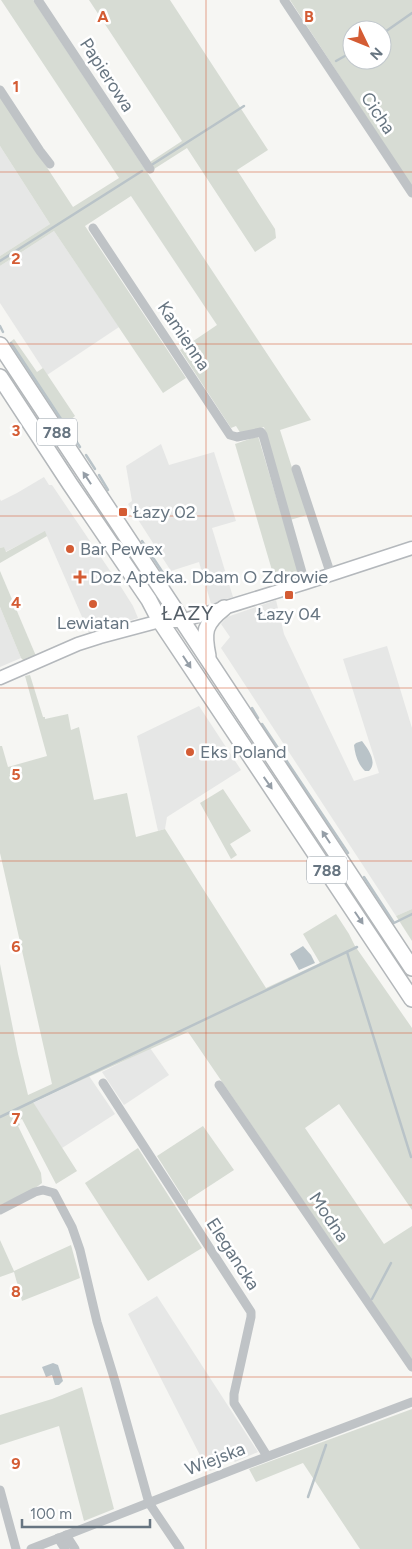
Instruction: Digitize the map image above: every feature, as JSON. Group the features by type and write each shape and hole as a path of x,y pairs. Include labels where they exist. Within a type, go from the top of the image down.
{"main road":[{"name":"788","path":"0,345 412,968"},
{"name":"788","path":"0,377 160,621 412,998"},
{"path":"210,662 205,637 206,629 213,617 224,608"}],"street":[{"name":"Papierowa","path":"38,0 150,169"},
{"name":"Cicha","path":"284,0 412,193"},
{"path":"0,90 50,164"},
{"name":"Kamienna","path":"93,228 230,435 237,437 261,432 265,440 306,584"},
{"path":"296,469 331,575"},
{"path":"0,678 78,644 160,621 181,621 306,584 412,548"},
{"name":"Elegancka","path":"103,1083 251,1312 234,1394 234,1403 267,1456"},
{"name":"Modna","path":"219,1085 412,1367"},
{"path":"0,1210 35,1192 43,1190 54,1193 57,1196 72,1227 80,1250 97,1322 149,1503 180,1549"},
{"name":"Wiejska","path":"30,1549 267,1456 412,1402"},
{"path":"0,1490 16,1549"},
{"path":"62,1536 65,1549"},
{"path":"62,1536 75,1549"}],"shaded area":[{"path":"1,0 33,0 311,420 280,430 307,515 290,520 264,427 241,434 236,426 231,428 180,350 217,325 131,196 85,226 186,378 163,393 54,231 0,266 0,256 50,224 0,146 0,96 73,207 119,178"},
{"path":"89,0 170,0 268,150 237,170 275,229 276,238 255,252 187,148 154,169 150,162 182,141"},
{"path":"290,0 412,0 412,187"},
{"path":"0,146 50,224 0,256"},
{"path":"54,231 119,327 47,375 0,303 0,266"},
{"path":"14,339 37,372 43,368 75,416 64,425 9,343"},
{"path":"258,436 300,577 276,584 235,444"},
{"path":"161,444 169,465 214,452 236,521 212,528 233,597 211,604 199,562 171,571 128,504 132,501 126,466"},
{"path":"44,477 49,485 52,485 121,587 138,618 89,633 45,532 5,552 4,547 0,548 0,499 1,501 17,493"},
{"path":"45,531 47,536 0,563 0,548 4,547 6,552"},
{"path":"0,571 36,656 24,661 21,658 0,607"},
{"path":"276,600 284,634 354,781 379,773 343,659 387,646 412,728 412,909 396,916 221,648 230,637 221,624 227,617"},
{"path":"0,607 21,658 0,667"},
{"path":"30,675 43,717 45,719 68,714 71,730 79,727 94,800 127,793 136,837 165,829 266,988 320,963 303,934 336,914 355,946 412,1028 412,1210 339,1104 305,1128 384,1244 412,1226 412,1360 188,1032 33,1102 77,1171 56,1184 22,1119 18,1121 20,1125 18,1126 41,1173 42,1183 34,1189 0,1205 0,964 28,1095 52,1084 0,853 0,746 2,746 8,767 47,756 25,676"},
{"path":"199,706 241,770 167,817 165,829 158,831 137,736"},
{"path":"362,741 369,752 373,764 369,771 365,771 355,752 354,745"},
{"path":"223,789 251,831 230,844 237,855 231,859 200,803"},
{"path":"412,909 412,941 396,916"},
{"path":"303,946 315,963 299,970 290,954"},
{"path":"150,1048 169,1075 124,1105 102,1072"},
{"path":"89,1076 115,1114 62,1148 33,1103"},
{"path":"203,1126 234,1170 188,1200 188,1205 157,1156"},
{"path":"138,1148 202,1248 148,1281 85,1183"},
{"path":"0,1240 14,1271 71,1245 80,1278 22,1301 14,1272 0,1277"},
{"path":"157,1296 258,1452 235,1462 232,1459 222,1463 221,1467 210,1471 207,1469 128,1314"},
{"path":"53,1363 58,1365 63,1381 59,1385 55,1385 52,1375 46,1377 42,1367"},
{"path":"82,1387 114,1509 84,1521 59,1426 0,1445 0,1415 52,1399"},
{"path":"412,1409 412,1549 360,1549 303,1463 256,1482 249,1469"}],"waterway":[{"path":"392,27 412,13"},
{"path":"336,61 342,58"},
{"path":"153,164 244,106"},
{"path":"0,261 142,171"},
{"path":"0,326 3,332"},
{"path":"11,343 61,419"},
{"path":"70,432 80,447"},
{"path":"86,455 95,469"},
{"path":"99,475 108,490"},
{"path":"142,541 169,582"},
{"path":"252,708 258,718"},
{"path":"262,724 348,853"},
{"path":"364,877 394,923 412,914"},
{"path":"0,1117 357,947"},
{"path":"347,952 411,1157"},
{"path":"372,1299 391,1263"},
{"path":"308,1497 326,1445"}],"place":[{"name":"Łazy 02","path":"123,512"},
{"name":"Bar Pewex","path":"70,549"},
{"name":"Doz Apteka. Dbam O Zdrowie","path":"80,577"},
{"name":"Łazy 04","path":"289,595"},
{"name":"Lewiatan","path":"93,604"},
{"name":"Eks Poland","path":"190,752"}],"district":[{"name":"ŁAZY","path":"188,613"}]}
